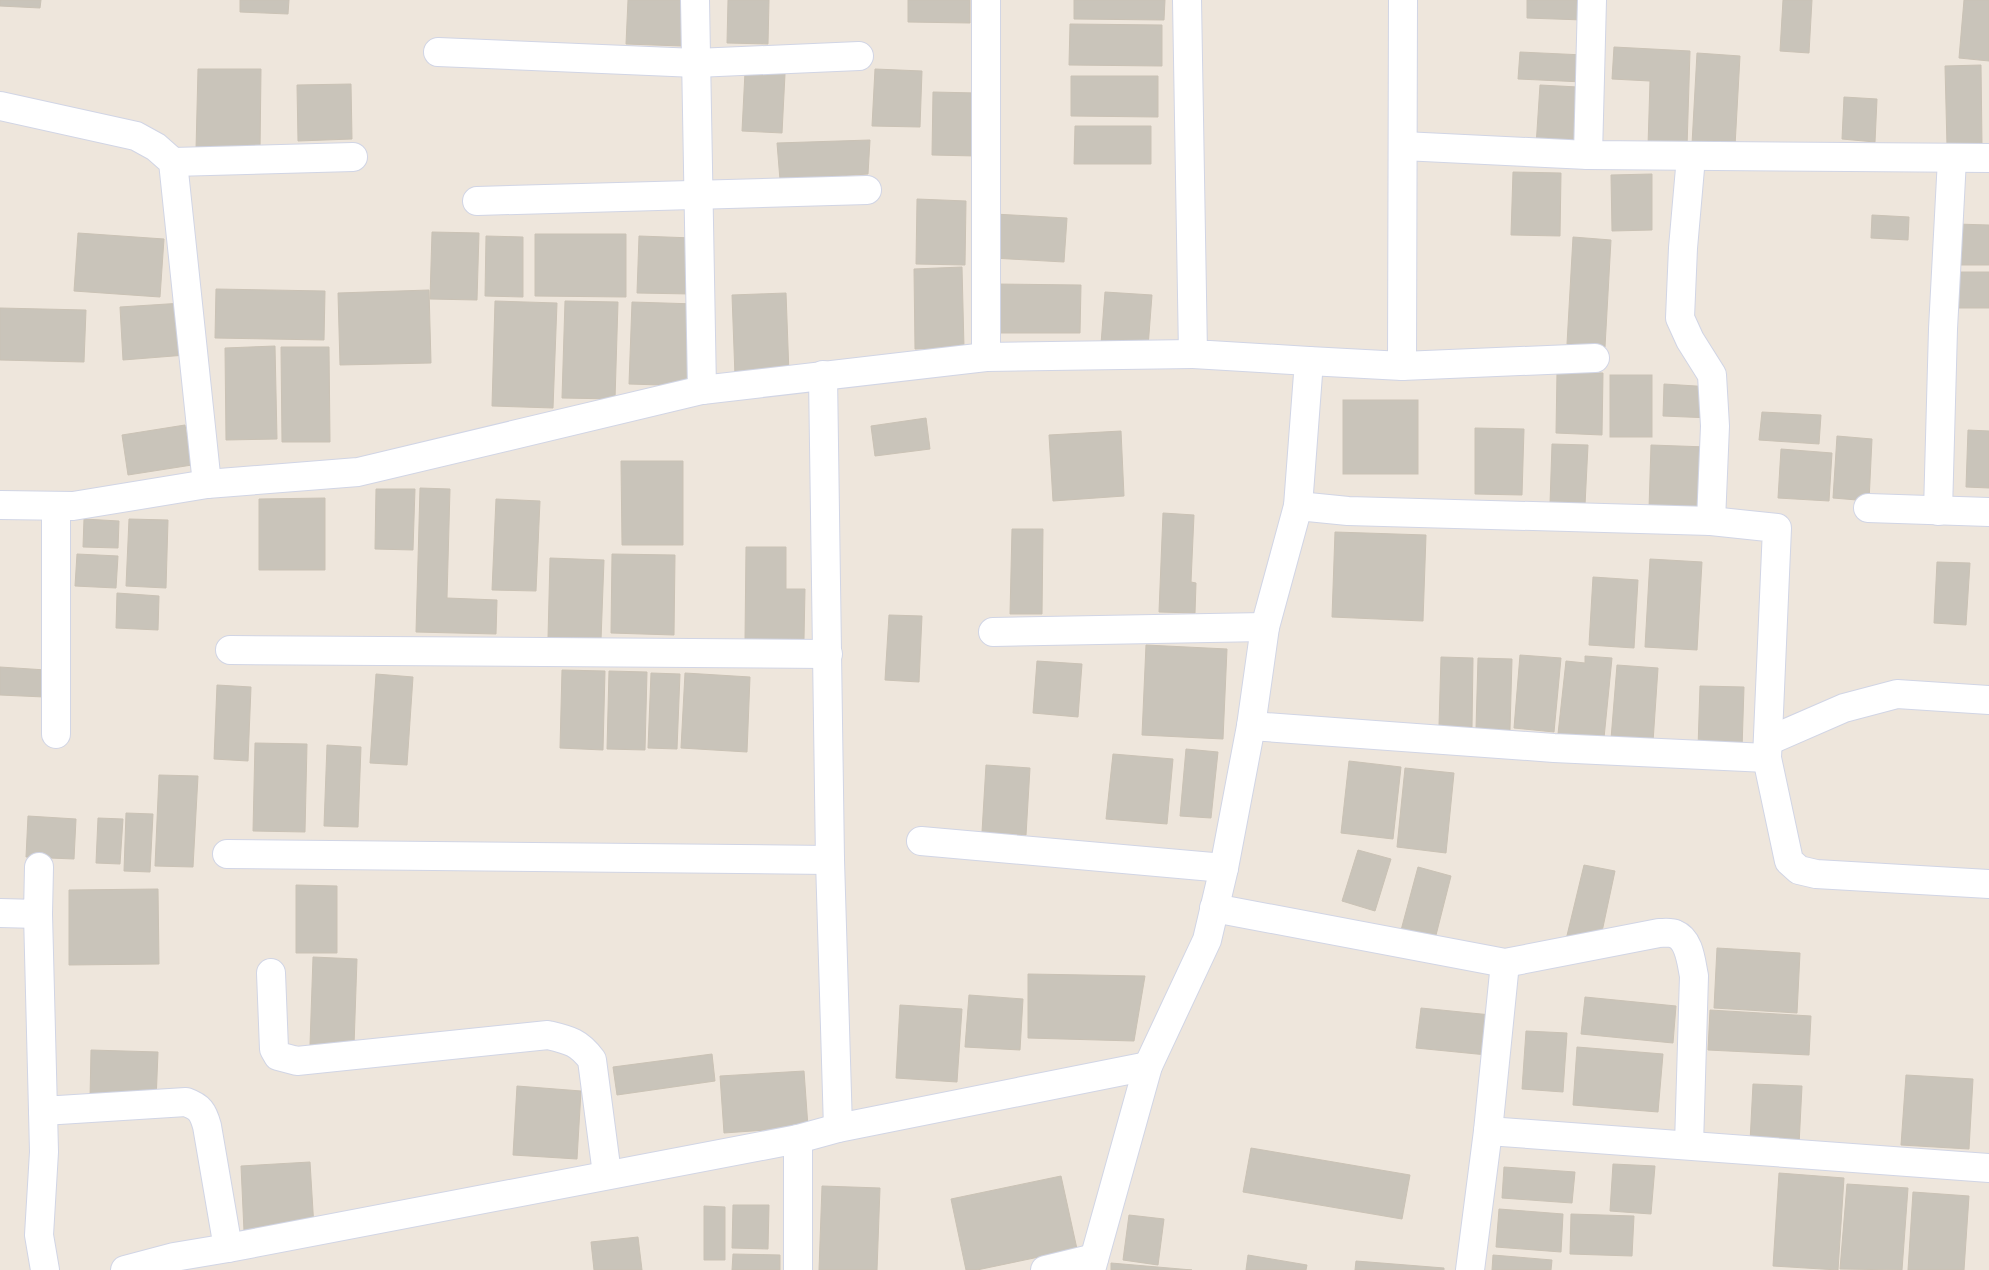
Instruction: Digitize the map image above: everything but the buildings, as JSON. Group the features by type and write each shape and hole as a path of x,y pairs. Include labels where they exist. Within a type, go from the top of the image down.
{"street":[{"path":"695,0 702,390"},
{"path":"986,0 986,357"},
{"path":"1187,0 1193,354"},
{"path":"1402,366 1403,0"},
{"path":"1588,155 1592,0"},
{"path":"438,52 696,63 859,56"},
{"path":"0,106 136,136 156,147 173,162 207,484"},
{"path":"1403,146 1588,155 1989,158"},
{"path":"1691,156 1683,248 1680,318 1690,340 1712,375 1715,426 1711,521"},
{"path":"173,162 353,157"},
{"path":"1938,511 1943,330 1952,159"},
{"path":"477,201 867,190"},
{"path":"0,505 74,506 207,484 358,472 702,390 986,357 1193,354 1402,366 1595,358"},
{"path":"1045,1270 1093,1264 1148,1066 1207,940 1224,868 1251,726 1265,627 1298,506 1309,361"},
{"path":"823,375 830,860 838,1128"},
{"path":"56,506 56,734"},
{"path":"1298,506 1348,511 1711,521 1777,528 1767,750 1789,860 1799,870 1816,874 1989,884"},
{"path":"1868,508 1989,512"},
{"path":"993,632 1265,627"},
{"path":"230,650 828,654"},
{"path":"1251,726 1554,748 1767,750 1844,708 1897,694 1989,700"},
{"path":"922,841 1224,868"},
{"path":"227,854 830,860"},
{"path":"39,867 38,914 44,1152 40,1195 40,1235 45,1270"},
{"path":"1214,908 1505,963 1659,933 1674,933 1683,940 1689,951 1694,976 1689,1146"},
{"path":"0,913 38,914"},
{"path":"1470,1270 1488,1131 1505,963"},
{"path":"271,973 274,1049 278,1056 285,1060 297,1061 548,1035 565,1039 583,1047 592,1060 607,1174"},
{"path":"125,1270 174,1257 798,1139 838,1128 1148,1066"},
{"path":"43,1110 186,1102 198,1106 204,1113 207,1126 228,1248"},
{"path":"1488,1131 1989,1168"},
{"path":"798,1139 798,1270"}]}
